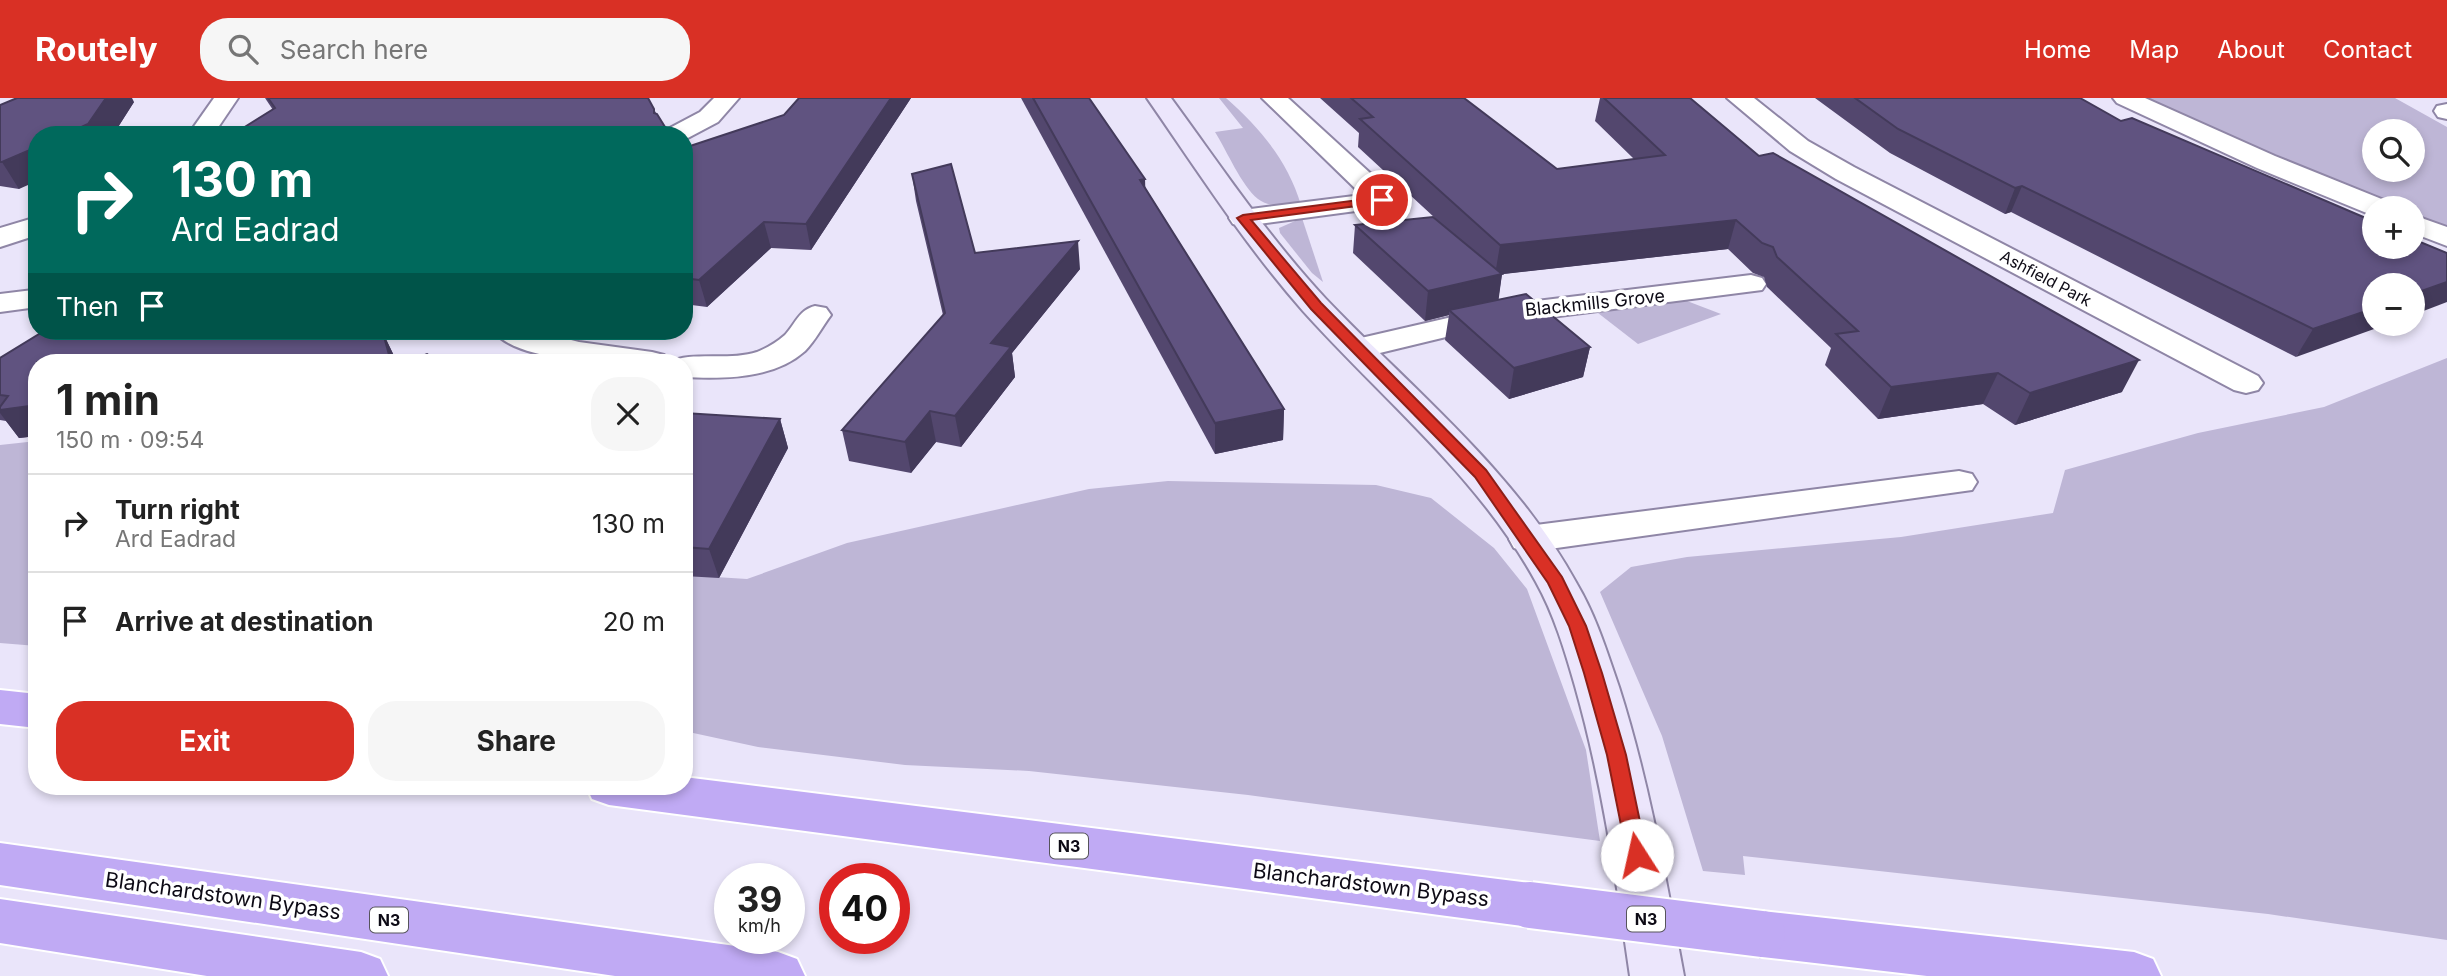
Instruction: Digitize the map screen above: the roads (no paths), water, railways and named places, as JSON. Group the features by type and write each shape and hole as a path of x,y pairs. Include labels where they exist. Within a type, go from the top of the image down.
{"highway":[{"path":"0,707 28,710"},
{"name":"Blanchardstown Bypass","path":"679,795 1762,934 2134,976"},
{"name":"Blanchardstown Bypass","path":"0,864 778,976"},
{"path":"0,921 361,976"}],"street":[{"path":"206,126 226,98"},
{"path":"692,126 709,117 727,98"},
{"path":"1159,98 1243,218 1300,288 1480,474 1556,581 1572,615 1593,673 1616,755 1633,831 1657,976"},
{"path":"1243,218 1382,200 1274,98"},
{"name":"Ashfield Park","path":"1739,98 1799,146 1845,173 2246,383"},
{"path":"2125,98 2362,201"},
{"path":"0,238 28,228"},
{"path":"2425,228 2447,237"},
{"name":"Blackmills Grove","path":"1359,348 1514,312 1723,299 1751,284"},
{"path":"0,303 28,300"},
{"path":"693,367 735,367 765,359 791,346 815,315"},
{"path":"534,340 590,354"},
{"path":"1528,539 1958,482"}]}
